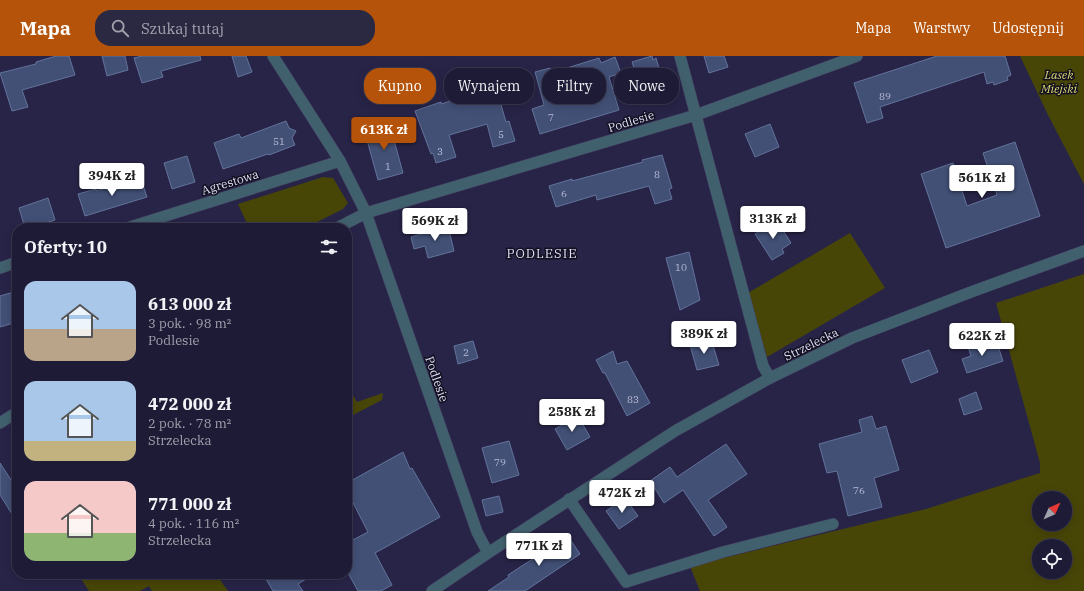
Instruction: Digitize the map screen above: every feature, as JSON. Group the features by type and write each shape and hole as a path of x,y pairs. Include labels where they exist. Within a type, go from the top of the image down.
{"street":[{"name":"Podlesie","path":"273,56 340,161 366,213 477,532 488,553"},
{"path":"680,56 763,366 770,378"},
{"name":"Podlesie","path":"366,213 696,115 857,56"},
{"name":"Agrestowa","path":"143,223 340,161"},
{"path":"347,223 366,213"},
{"name":"Strzelecka","path":"432,591 674,430 770,378 852,338 971,292 1084,251"},
{"path":"0,268 12,264"},
{"path":"0,423 12,415"},
{"path":"569,499 626,582 723,552 834,524"}],"green space":[{"name":"Lasek Miejski","path":"1020,56 1084,56 1084,184 1048,115"},
{"path":"323,177 333,178 348,203 343,209 315,223 247,223 238,204"},
{"path":"850,233 885,288 767,357 748,293"},
{"path":"1084,274 1084,591 700,591 690,566 926,509 1040,473 1040,463 996,303"},
{"path":"383,393 382,400 352,415 352,394 357,402"},
{"path":"81,579 220,579 228,591 152,591 149,586 140,591 89,591"}],"building":[{"path":"56,56 69,56 75,75 22,90 28,107 12,111 0,73 36,64 36,62"},
{"path":"102,56 125,56 128,70 107,76"},
{"path":"142,56 200,56 201,60 161,71 163,77 142,83 134,58"},
{"path":"232,56 246,56 252,72 238,77"},
{"path":"652,56 653,60 656,58 659,68 634,68 632,62"},
{"path":"704,56 724,56 728,67 709,73"},
{"path":"937,56 1005,56 1011,75 1007,77 1008,80 994,85 993,82 987,84 984,72 880,107 883,118 867,123 854,83"},
{"path":"615,57 619,68 614,68 614,75 609,77 614,94 614,104 617,104 619,110 540,134 532,109 544,104 606,104 606,68 567,68 599,58 601,63"},
{"path":"542,70 542,98 535,72"},
{"path":"441,102 441,104 501,104 506,122 509,121 515,141 493,147 487,124 449,135 456,157 436,163 433,153 431,154 415,111"},
{"path":"286,121 289,128 296,131 292,138 295,145 269,155 268,154 223,169 214,143 239,134 241,138"},
{"path":"389,122 403,173 378,180 364,129"},
{"path":"770,124 779,147 755,157 745,134"},
{"path":"1015,142 1040,216 946,248 921,174 953,163 967,206 997,195 983,153"},
{"path":"662,155 672,188 669,189 672,199 655,204 649,186 597,200 596,195 556,207 549,186 643,162 642,160"},
{"path":"187,156 195,182 172,189 164,163"},
{"path":"133,179 134,181 141,179 147,197 85,216 78,194 96,189 96,191"},
{"path":"48,198 55,220 46,223 24,223 19,208"},
{"path":"777,221 791,243 782,249 784,253 772,260 755,234"},
{"path":"448,226 454,251 428,258 425,246 414,249 411,237"},
{"path":"689,252 700,300 680,310 666,258"},
{"path":"12,292 12,323 0,327 0,296"},
{"path":"711,339 719,365 697,370 690,345"},
{"path":"990,340 993,348 998,346 1003,361 967,373 962,359 971,356 968,347"},
{"path":"473,341 478,358 458,364 454,346"},
{"path":"929,350 938,372 911,383 902,360"},
{"path":"613,351 617,364 627,361 650,403 627,416 605,373 603,373 596,360"},
{"path":"976,392 982,409 964,415 959,399"},
{"path":"578,416 590,437 567,450 555,429"},
{"path":"872,416 876,429 886,426 899,470 874,478 882,507 848,516 837,471 827,473 819,444 862,432 859,420"},
{"path":"509,441 519,475 492,483 482,448"},
{"path":"726,444 747,474 708,500 727,527 714,536 683,490 664,503 650,481 670,467 677,477"},
{"path":"403,452 410,469 412,468 440,517 375,553 392,585 381,591 358,591 351,579 352,540 368,532 352,501 352,480"},
{"path":"0,463 12,481 12,514 0,495"},
{"path":"499,496 503,512 486,516 482,500"},
{"path":"625,498 638,516 619,529 606,511"},
{"path":"568,536 580,554 525,591 488,591 509,577 508,575"},
{"path":"266,579 306,579 298,584 303,591 273,591"}],"district":[{"name":"PODLESIE","path":"542,253"}]}
